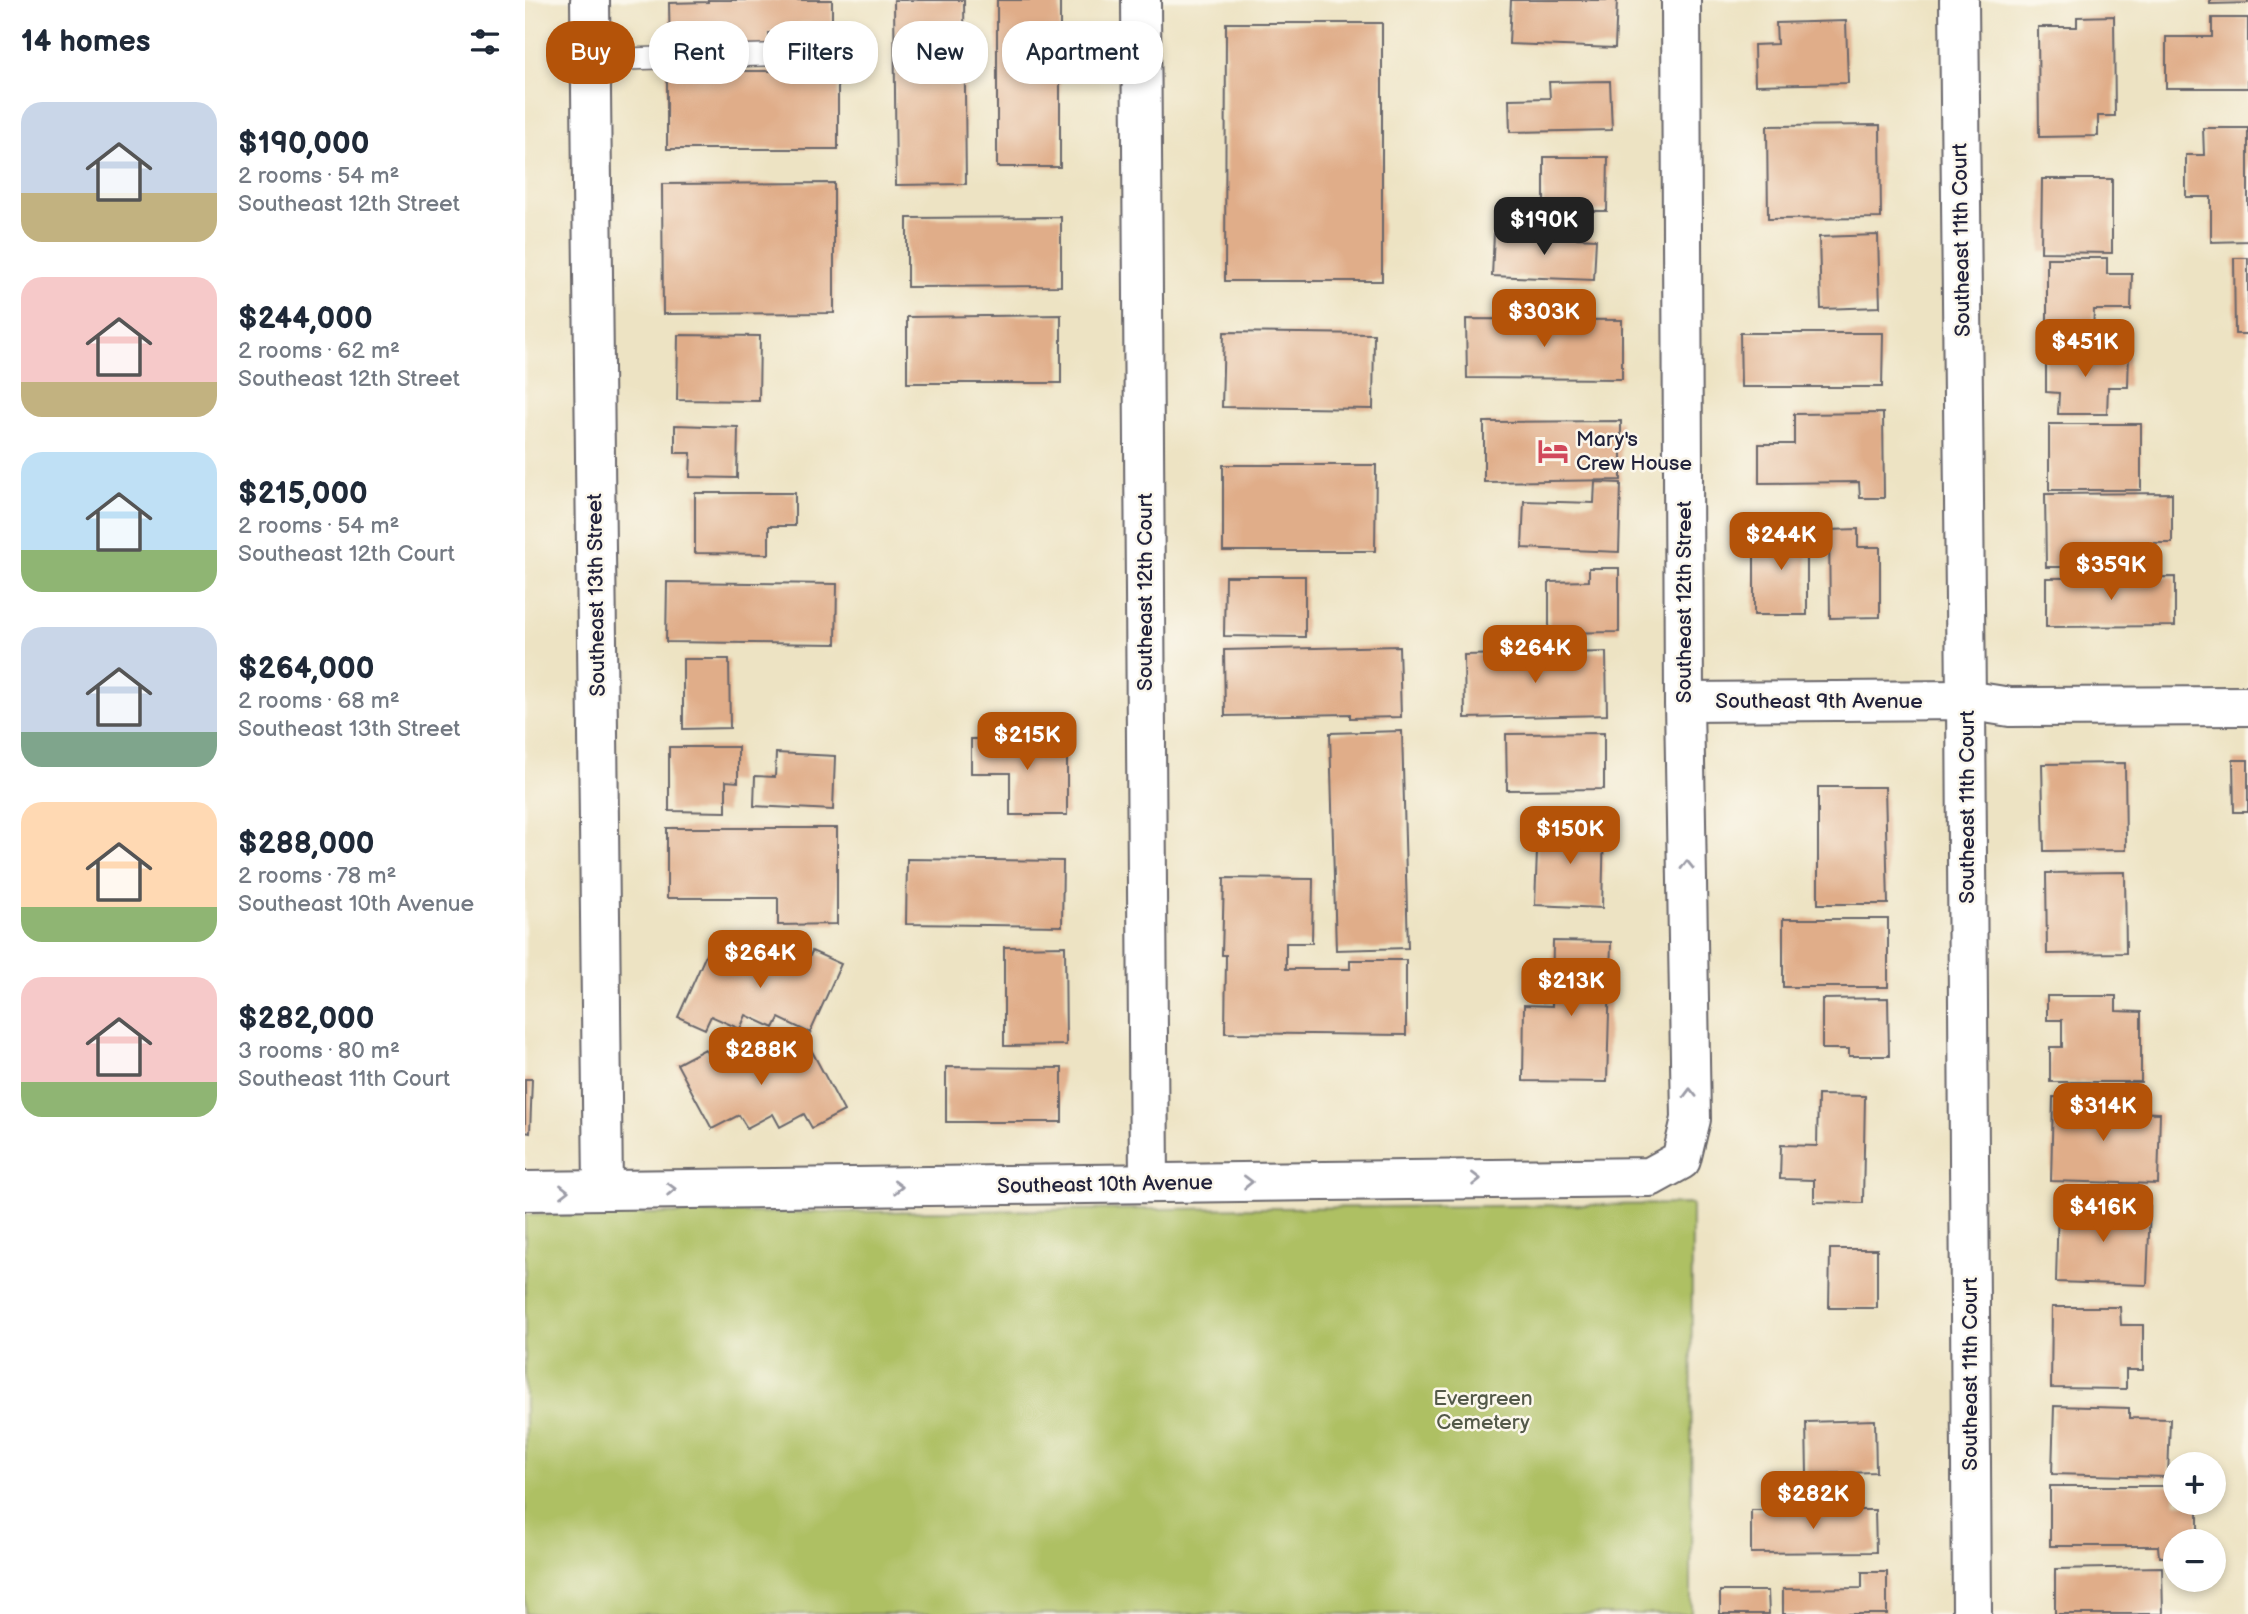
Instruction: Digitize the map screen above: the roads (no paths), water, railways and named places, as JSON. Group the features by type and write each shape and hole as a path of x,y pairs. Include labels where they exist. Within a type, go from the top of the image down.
{"street":[{"name":"Southeast 13th Street","path":"590,0 590,21"},
{"name":"Southeast 12th Court","path":"1141,0 1149,1183"},
{"name":"Southeast 12th Street","path":"1681,0 1684,702 1691,1119 1681,1160"},
{"name":"Southeast 11th Court","path":"1959,0 1972,1614"},
{"name":"Southeast 13th Street","path":"590,84 603,1190"},
{"name":"Southeast 9th Avenue","path":"1684,702 1966,700 2010,706 2248,706"},
{"name":"Southeast 10th Avenue","path":"525,1191 1650,1177 1681,1160"}],"lane":[{"path":"635,59 763,55"}],"place":[{"name":"Mary's Crew House","path":"1553,451"}],"park label":[{"name":"Evergreen Cemetery","path":"1483,1410"}]}
